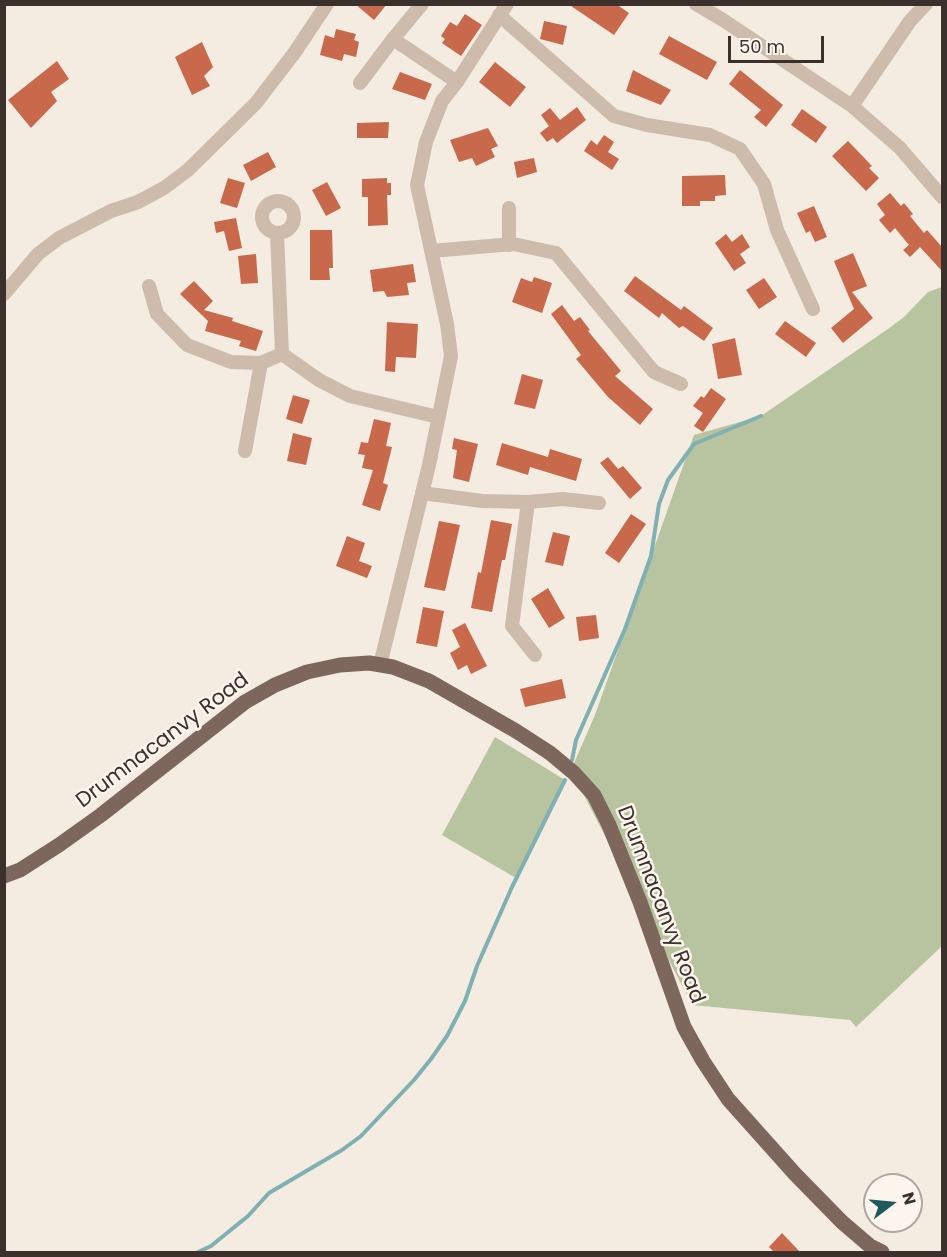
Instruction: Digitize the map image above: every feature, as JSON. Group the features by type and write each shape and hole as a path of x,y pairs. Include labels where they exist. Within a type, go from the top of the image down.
{"main road":[{"name":"Drumnacanvy Road","path":"4,876 20,870 68,839 246,702 274,685 307,672 340,665 369,663 393,668 429,681 550,753 574,773 594,795 609,825 640,902 684,1027 703,1061 728,1099 795,1174 842,1222 870,1246 882,1252"}],"street":[{"path":"4,294 38,254 59,238 111,211 138,202 164,188 188,170 256,103 295,52 327,4"},
{"path":"360,83 422,4"},
{"path":"696,4 852,106 900,148 942,197"},
{"path":"852,106 910,21 926,4"},
{"path":"380,665 422,493 451,356 447,324 417,185 426,142 442,101 457,82 503,10 614,116 647,125 710,135 740,149 764,183 777,230 813,309"},
{"path":"393,39 457,82"},
{"path":"509,208 509,245"},
{"path":"277,233 282,354"},
{"path":"431,251 509,245 556,253 654,372 681,384"},
{"path":"149,286 157,314 187,345 231,362 261,363 282,354"},
{"path":"282,354 319,380 350,396 438,417"},
{"path":"245,451 261,363"},
{"path":"422,493 482,501 528,502 563,499 599,503"},
{"path":"528,502 512,626 535,655"}],"green space":[{"path":"942,287 942,946 856,1027 850,1020 692,1005 571,770 595,715 694,435 761,416 888,329 904,317 928,292"},
{"path":"495,737 565,780 516,878 442,835"}],"building":[{"path":"355,4 387,4 374,20"},
{"path":"568,4 616,4 629,13 614,35"},
{"path":"465,14 482,25 461,56 442,43 445,39 441,36 450,22 457,26"},
{"path":"544,21 567,26 563,45 540,39"},
{"path":"336,29 356,34 354,40 359,42 356,57 344,54 342,61 320,55 325,35 334,38"},
{"path":"669,36 717,62 707,80 659,54"},
{"path":"202,42 213,67 204,76 210,86 192,95 175,57"},
{"path":"57,61 69,79 51,92 57,101 31,128 8,100"},
{"path":"495,62 526,87 510,107 479,82"},
{"path":"633,70 671,90 661,105 626,91"},
{"path":"740,70 783,105 766,127 754,117 761,110 729,84"},
{"path":"400,72 432,84 425,100 392,89"},
{"path":"577,107 586,120 557,143 553,138 547,142 540,133 549,126 541,115 550,108 560,120"},
{"path":"802,109 827,127 816,143 791,125"},
{"path":"389,122 388,138 357,138 357,123"},
{"path":"488,128 498,146 491,149 495,157 476,166 472,158 459,162 450,140"},
{"path":"604,135 614,142 608,152 619,159 612,170 584,151 591,140 597,145"},
{"path":"848,141 872,166 869,168 879,178 866,191 832,156"},
{"path":"268,152 276,167 251,181 243,165"},
{"path":"534,158 537,172 517,178 514,162"},
{"path":"725,175 726,195 715,196 715,201 700,201 700,206 682,206 682,176"},
{"path":"228,178 245,183 237,208 220,203"},
{"path":"387,178 387,183 391,183 391,195 387,195 388,225 368,226 368,197 362,197 362,179"},
{"path":"327,182 341,208 326,216 312,190"},
{"path":"890,193 901,206 904,203 913,214 910,216 924,233 927,230 942,247 942,271 920,247 910,257 903,250 909,245 895,228 890,233 879,220 885,215 877,204"},
{"path":"814,206 827,237 815,242 810,231 806,233 797,213"},
{"path":"236,218 242,248 229,251 224,231 216,233 214,222"},
{"path":"310,230 332,230 333,268 329,268 330,280 310,280"},
{"path":"726,234 732,242 742,234 750,247 740,254 746,263 734,271 715,243"},
{"path":"853,253 867,286 852,292 873,318 843,343 831,328 854,309 834,261"},
{"path":"256,254 258,283 241,284 238,256"},
{"path":"413,264 416,282 407,283 409,295 387,297 384,291 373,292 370,270"},
{"path":"635,276 681,310 684,306 713,328 704,341 683,326 679,328 662,313 659,318 624,291"},
{"path":"534,277 552,283 542,313 512,302 521,278 532,282"},
{"path":"764,278 777,297 759,309 746,290"},
{"path":"194,281 213,301 204,310 233,318 232,321 263,331 256,351 239,346 241,341 205,331 208,321 180,294"},
{"path":"562,305 574,321 580,317 590,330 588,331 621,371 615,376 653,409 640,425 608,397 576,359 581,355 551,314"},
{"path":"785,321 816,343 806,357 775,334"},
{"path":"387,322 418,324 416,358 396,357 395,372 385,371"},
{"path":"735,338 742,375 718,379 712,344"},
{"path":"522,374 543,380 535,409 514,404"},
{"path":"711,388 726,399 703,432 694,426 703,413 693,406 701,396 704,398"},
{"path":"293,395 310,400 302,424 286,419"},
{"path":"374,419 391,423 386,446 392,447 383,483 388,485 380,511 362,505 373,470 362,468 365,455 358,454 361,442 368,443"},
{"path":"293,433 312,438 306,465 287,461"},
{"path":"454,438 478,444 469,482 453,478 457,450 452,449"},
{"path":"502,443 548,457 550,449 582,459 576,481 530,467 528,475 496,465"},
{"path":"608,457 618,469 623,466 642,488 630,499 600,463"},
{"path":"631,514 646,524 619,563 605,553"},
{"path":"491,520 512,524 492,612 471,608 478,572 481,573"},
{"path":"439,521 460,525 445,591 424,587"},
{"path":"553,532 570,536 563,566 545,562"},
{"path":"347,536 365,543 359,561 372,566 367,578 336,566"},
{"path":"548,588 565,618 549,628 531,599"},
{"path":"423,607 444,611 437,647 416,643"},
{"path":"596,615 599,638 579,641 576,617"},
{"path":"465,623 487,666 471,674 467,665 458,670 450,653 460,647 452,630"},
{"path":"562,679 566,698 525,707 520,689"},
{"path":"782,1233 800,1252 774,1252 769,1247"}],"waterway":[{"path":"572,760 576,740 625,629 651,556 659,504 668,480 694,444 761,416"},
{"path":"198,1252 211,1246 248,1216 269,1193 342,1150 361,1136 431,1059 447,1036 465,1001 477,966 512,887 565,780"}]}
